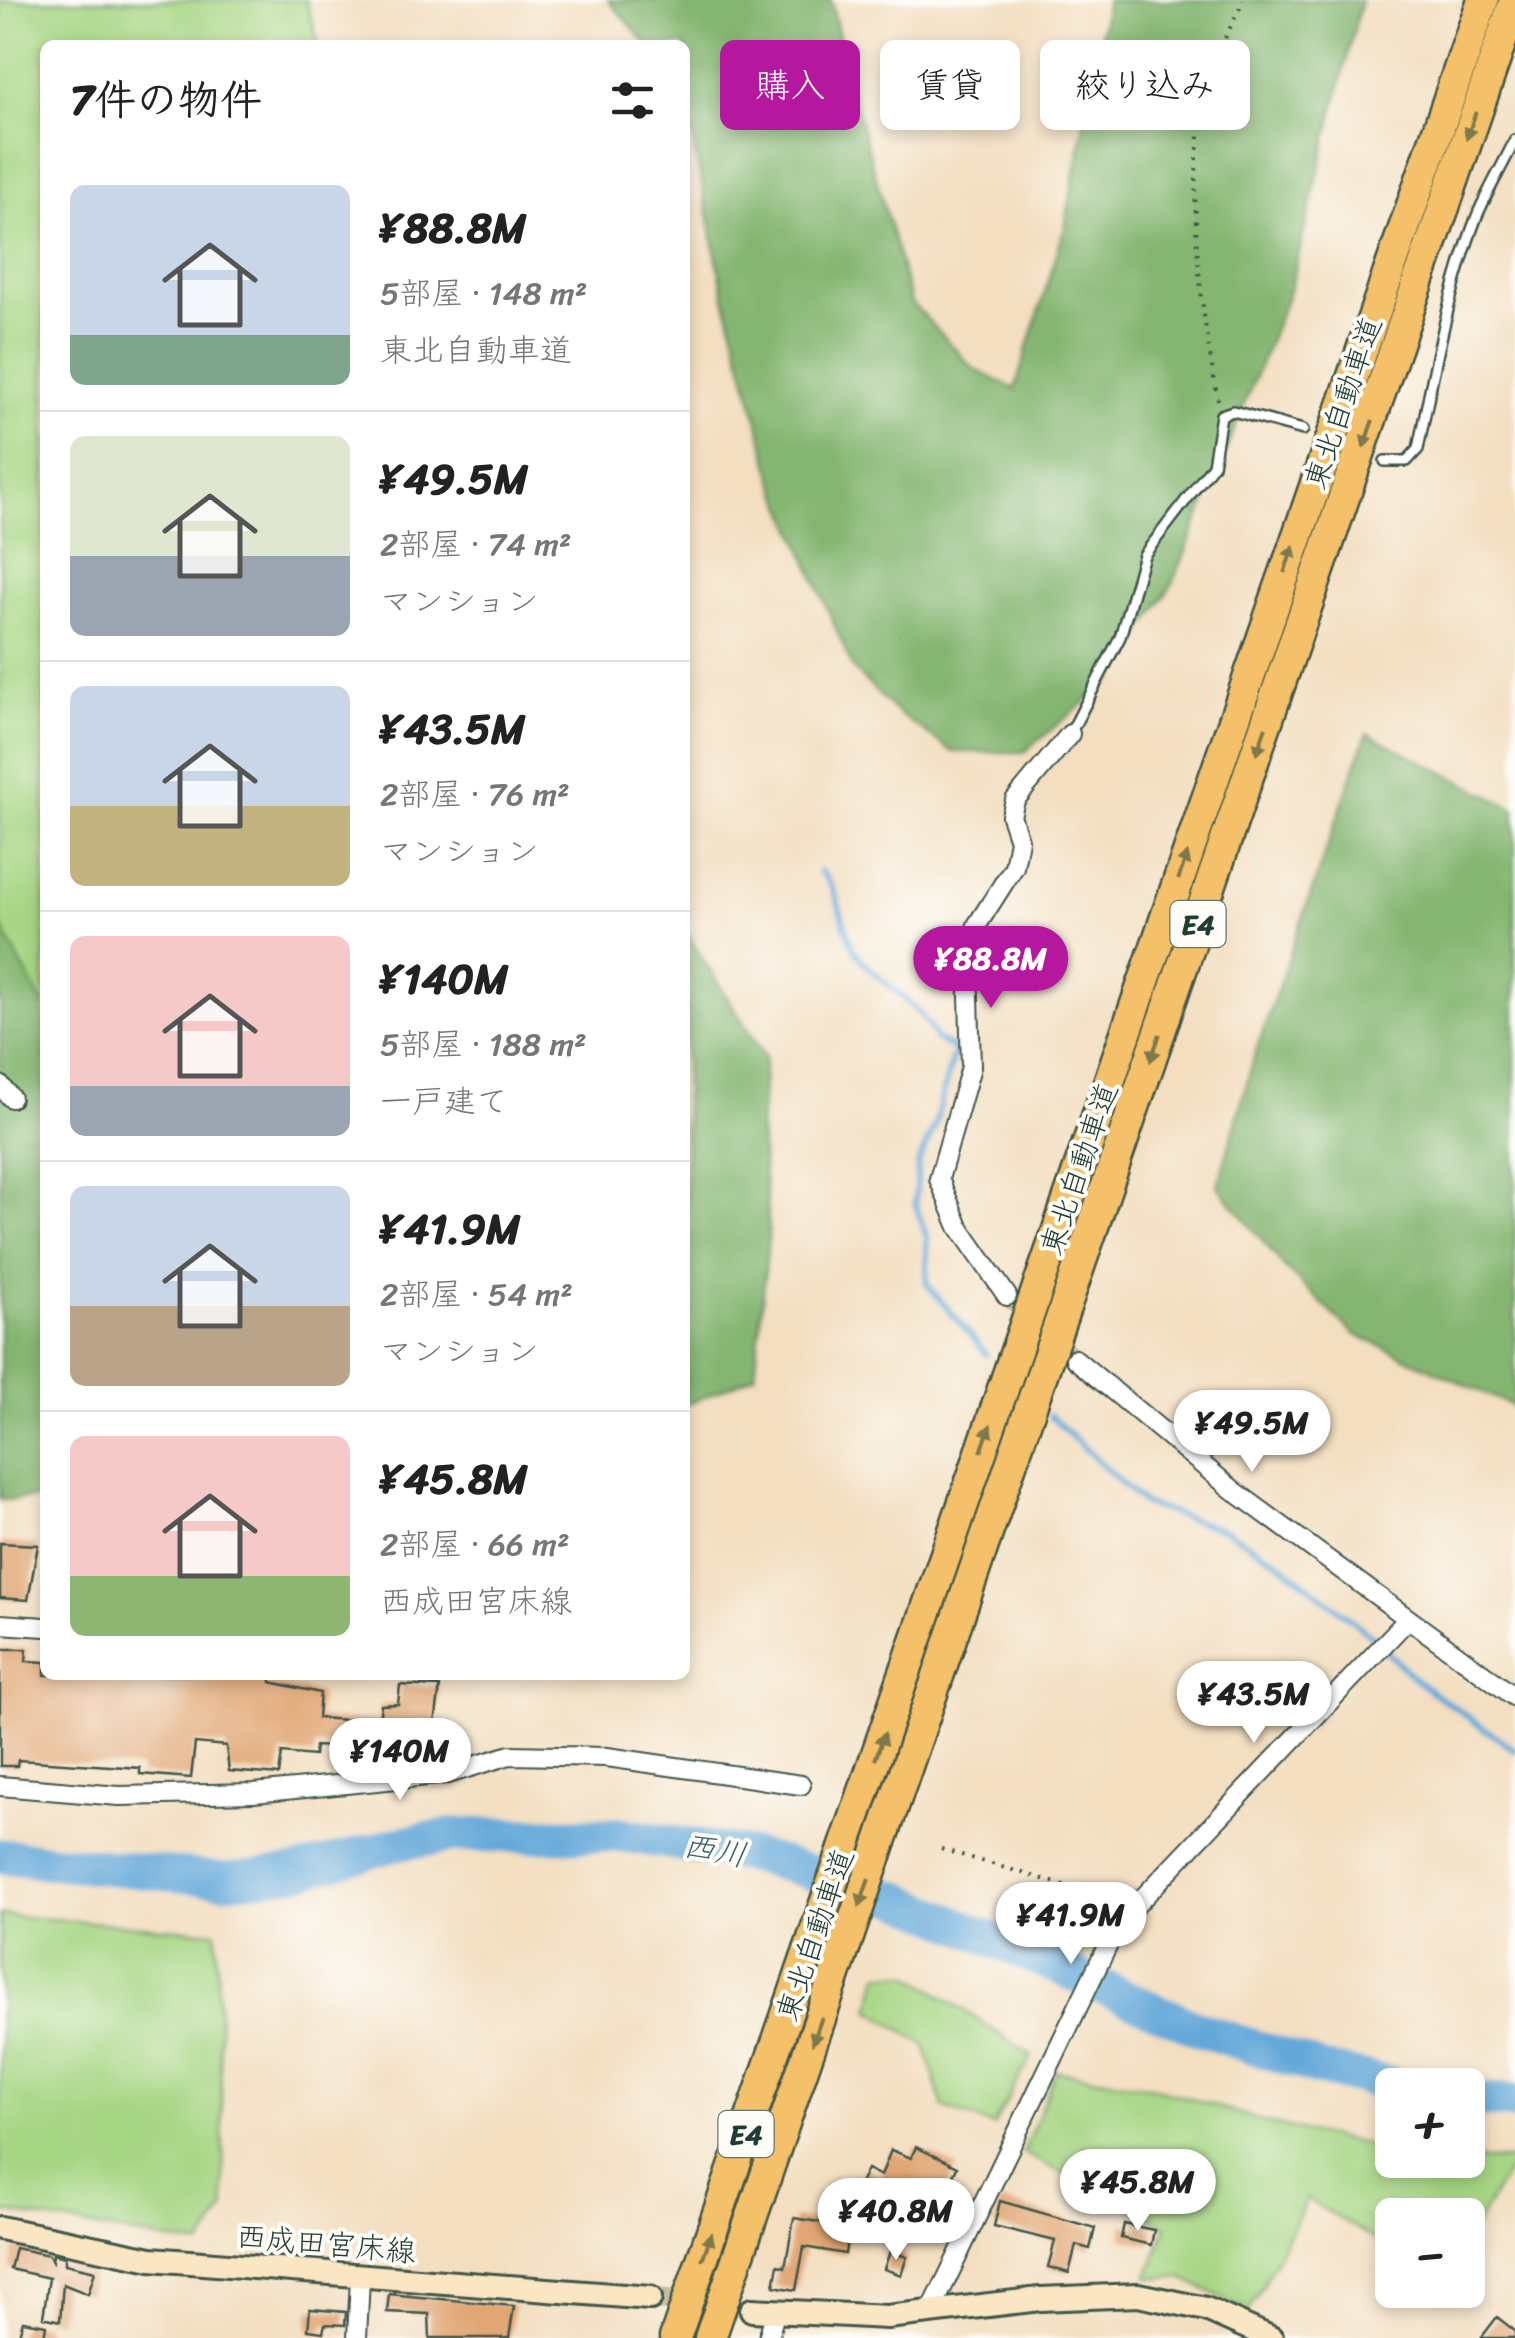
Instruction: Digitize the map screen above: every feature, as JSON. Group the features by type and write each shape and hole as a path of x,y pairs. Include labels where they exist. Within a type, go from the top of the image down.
{"highway":[{"name":"東北自動車道","path":"675,2338 1483,0"},
{"name":"東北自動車道","path":"710,2338 1515,1"}],"main road":[{"name":"西成田宮床線","path":"0,2228 151,2259 650,2298"},
{"path":"764,2312 930,2313 1040,2299 1138,2295 1206,2309 1271,2338"}],"street":[{"path":"1008,1296 959,1227 939,1180 971,1067 968,961 977,925 1014,867 1019,840 1012,816 1015,800 1070,734"},
{"path":"1075,1359 1233,1490 1515,1697"},
{"path":"930,2313 1118,1924 1408,1619"},
{"path":"0,1624 40,1627"},
{"path":"0,1786 119,1796 269,1792 448,1774 510,1755 607,1757 801,1785"},
{"path":"358,2338 360,2278"},
{"path":"764,2312 768,2338"}],"lane":[{"path":"1385,461 1407,461 1418,449 1441,332 1457,280 1478,216 1515,140"},
{"path":"1070,734 1120,637 1144,555 1212,465 1221,414 1233,411 1304,430"}],"path":[{"path":"1221,414 1200,305 1200,122 1218,51 1244,0"},
{"path":"942,1850 1135,1906"}],"green space":[{"path":"0,0 306,0 318,40 40,40 40,1001 0,926"},
{"path":"608,0 831,0 840,40 720,40 720,130 860,130 860,121 911,302 974,369 1015,389 1065,227 1083,130 1250,130 1250,40 1100,40 1107,0 1361,0 1290,289 1174,581 1111,681 1024,752 953,752 899,714 853,669 774,481 724,294 690,126 690,40 644,40"},
{"path":"1367,733 1515,809 1515,1407 1354,1334 1284,1267 1218,1186 1255,1054"},
{"path":"0,924 40,1000 40,1498 0,1500"},
{"path":"690,939 765,1057 760,1130 769,1231 755,1375 690,1403"},
{"path":"0,1915 216,1932 225,2208 201,2246 0,2211"},
{"path":"879,1974 909,1974 1032,2056 993,2126 943,2107 925,2045 870,2010"},
{"path":"1056,2071 1154,2087 1276,2125 1375,2146 1375,2178 1485,2178 1485,2160 1514,2160 1485,2210 1485,2198 1375,2198 1375,2240 1307,2199 1249,2311 1182,2278 1148,2277 1167,2226 1023,2153"}],"building":[{"path":"0,1543 38,1545 28,1600 0,1598"},
{"path":"0,1649 27,1649 26,1661 40,1662 40,1680 271,1680 320,1693 318,1718 379,1722 381,1705 398,1704 400,1685 440,1687 431,1753 315,1746 314,1756 282,1753 279,1775 229,1771 226,1746 195,1743 191,1778 140,1774 140,1768 18,1760 17,1766 0,1766"},
{"path":"916,2147 957,2167 943,2194 968,2206 953,2236 898,2210 894,2216 854,2197 867,2169 881,2176 891,2150 911,2158"},
{"path":"1000,2201 1095,2228 1090,2249 1076,2245 1069,2273 1048,2267 1055,2241 994,2226"},
{"path":"794,2218 849,2227 845,2254 804,2247 796,2290 774,2286 778,2265 785,2267"},
{"path":"1124,2224 1154,2230 1151,2245 1121,2238"},
{"path":"15,2248 49,2255 52,2261 53,2254 65,2257 65,2264 95,2271 88,2294 63,2284 60,2321 43,2317 49,2278 10,2269"},
{"path":"890,2251 907,2257 901,2275 884,2269"},
{"path":"389,2294 514,2306 509,2338 430,2338 429,2314 387,2312"},
{"path":"310,2309 346,2312 345,2325 325,2324 323,2332 308,2330"},
{"path":"1497,2317 1515,2331 1515,2338 1481,2338"},
{"path":"23,2321 46,2325 44,2338 18,2338"}],"waterway":[{"path":"820,871 833,890 858,955 912,1005 936,1040 955,1048 934,1128 918,1163 915,1203 927,1238 927,1284 986,1354"},
{"path":"1050,1416 1144,1504 1227,1531 1279,1562 1368,1633 1417,1681 1515,1750"},
{"name":"西川","path":"0,1856 226,1880 298,1872 396,1844 455,1835 624,1835 755,1856 900,1899 1199,2029 1318,2068 1375,2081"},
{"name":"西川","path":"1485,2100 1515,2102"}],"tunnel":[{"path":"1007,1296 1075,1359"},
{"path":"650,2298 752,2310"}]}
